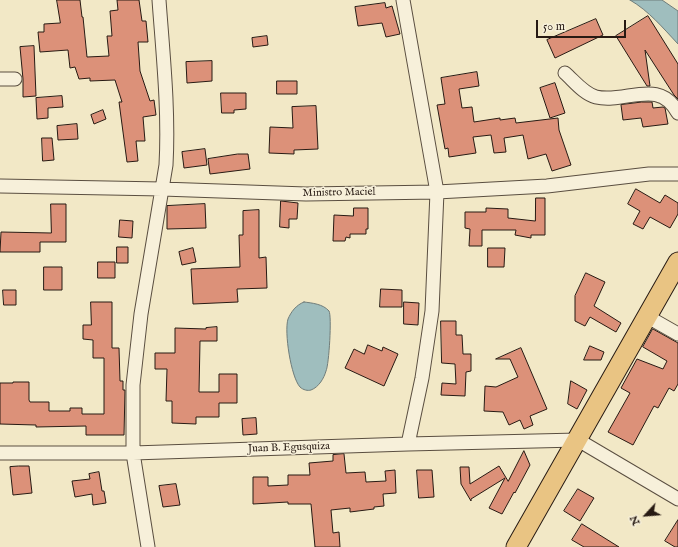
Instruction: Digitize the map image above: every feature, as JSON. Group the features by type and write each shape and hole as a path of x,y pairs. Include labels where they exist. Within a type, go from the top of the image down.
{"highway":[{"path":"516,547 678,262"}],"street":[{"path":"148,547 133,453 133,385 141,314 166,165 166,93 159,0"},
{"path":"404,0 437,192 432,311 422,378 408,444"},
{"path":"565,73 586,92 595,97 606,98 652,93 663,96 674,105 678,113"},
{"path":"0,79 14,79"},
{"name":"Ministro Maciel","path":"0,186 162,189 306,194 437,192 547,186 649,174 678,174"},
{"path":"648,316 678,334"},
{"path":"578,440 678,499"},
{"name":"Juan B. Egusquiza","path":"0,453 133,453 578,440"}],"water":[{"path":"630,0 662,0 678,11 678,44 650,15"},
{"path":"304,302 317,304 324,307 329,311 330,315 329,351 326,371 319,385 311,390 304,390 297,382 291,365 287,334 289,316 296,307"}],"building":[{"path":"57,0 80,0 87,57 109,56 107,36 112,36 110,11 118,10 117,0 139,0 142,21 146,21 148,42 138,42 140,71 150,101 154,100 156,115 143,117 145,141 136,141 138,161 127,162 119,102 122,102 115,80 90,81 90,78 79,79 75,67 70,68 68,50 40,52 38,32 44,32 44,24 60,23"},
{"path":"385,3 386,8 392,6 400,34 386,37 382,23 358,26 355,7"},
{"path":"648,16 678,64 678,99 645,50 650,86 647,86 616,36"},
{"path":"596,19 603,35 555,58 547,40"},
{"path":"267,36 268,45 253,47 252,38"},
{"path":"34,46 36,96 23,97 20,47"},
{"path":"212,61 212,81 187,83 186,62"},
{"path":"477,72 479,86 459,89 462,108 472,107 474,122 500,118 500,120 515,118 516,123 558,118 559,130 571,165 552,171 546,154 528,159 523,135 504,138 506,152 494,153 491,135 473,137 476,153 449,157 448,148 445,149 437,105 445,104 441,78"},
{"path":"277,81 297,81 297,94 277,94"},
{"path":"555,83 565,113 550,118 540,88"},
{"path":"221,93 246,93 246,109 234,110 234,113 222,113"},
{"path":"62,96 63,107 48,108 48,118 37,119 36,98"},
{"path":"652,102 653,108 665,108 668,124 643,127 641,118 623,120 621,105"},
{"path":"316,106 318,149 294,150 294,154 269,153 270,127 293,128 292,107"},
{"path":"103,110 106,119 94,124 91,115"},
{"path":"77,124 78,139 58,140 57,126"},
{"path":"42,138 52,138 54,160 43,161"},
{"path":"205,149 207,165 184,168 182,152"},
{"path":"238,154 248,154 250,169 210,174 208,159"},
{"path":"636,189 660,203 665,195 678,203 678,214 670,228 650,217 643,229 633,224 640,211 628,204"},
{"path":"536,198 545,198 545,235 531,235 531,238 515,235 516,230 482,230 482,246 469,246 470,229 465,228 465,212 486,212 486,208 508,209 508,218 535,221"},
{"path":"281,201 298,203 297,219 289,219 289,228 280,227"},
{"path":"51,204 66,204 66,242 40,242 40,252 0,252 1,232 51,233"},
{"path":"205,204 206,228 167,229 167,206"},
{"path":"354,208 368,208 368,229 366,229 366,234 350,234 350,238 346,237 345,241 333,241 334,215 353,216"},
{"path":"259,210 259,258 266,257 267,288 237,289 238,302 193,304 191,269 240,267 239,235 243,235 243,211"},
{"path":"120,220 133,221 132,238 119,237"},
{"path":"117,247 128,247 128,263 117,263"},
{"path":"193,248 196,262 182,265 179,252"},
{"path":"488,248 505,248 504,267 488,267"},
{"path":"98,262 115,262 115,278 98,278"},
{"path":"44,267 62,267 62,290 44,290"},
{"path":"586,273 605,282 594,306 621,323 616,332 590,317 585,326 575,321 575,296"},
{"path":"381,289 402,290 402,307 380,307"},
{"path":"3,290 16,290 16,305 4,305"},
{"path":"91,302 112,302 112,348 119,348 120,381 123,381 123,390 125,390 124,435 86,435 86,426 36,427 36,425 0,424 0,383 29,382 30,402 49,402 49,411 70,411 70,408 82,408 82,414 104,414 104,358 93,358 93,340 83,339 83,325 91,325"},
{"path":"404,302 419,303 418,325 404,324"},
{"path":"441,321 456,321 456,335 462,335 463,354 471,354 471,371 466,372 465,396 441,395 442,383 456,384 455,364 442,363"},
{"path":"217,327 217,341 200,341 199,392 219,392 219,374 237,374 237,403 219,403 219,417 196,417 196,424 172,423 172,401 166,401 167,369 155,369 155,353 175,353 175,328 206,329"},
{"path":"653,329 678,343 678,384 674,391 669,388 658,408 654,406 633,445 608,432 630,393 621,388 637,359 663,369 667,361 643,347"},
{"path":"368,345 382,351 383,347 398,354 384,386 345,368 354,349 364,354"},
{"path":"590,346 604,352 601,360 584,360"},
{"path":"521,348 547,409 530,416 533,425 524,429 520,420 509,425 503,412 484,411 485,386 496,387 518,377 510,359 496,359"},
{"path":"571,381 587,390 577,409 568,404"},
{"path":"256,418 257,434 243,435 242,419"},
{"path":"524,451 530,465 502,514 489,508 505,478 471,499 471,501 461,484 460,467 469,467 470,484 499,466 508,481"},
{"path":"344,454 346,473 365,472 366,482 386,481 385,471 395,470 396,493 383,494 384,506 374,507 374,509 350,512 350,508 331,510 333,533 339,532 340,547 315,547 311,504 288,504 288,502 253,504 253,477 268,477 268,486 288,485 288,475 310,475 309,463 333,461 333,455"},
{"path":"29,466 32,493 13,495 10,467"},
{"path":"417,470 432,470 434,497 419,498"},
{"path":"99,472 102,491 104,491 106,503 93,505 92,494 75,497 72,481 90,479 89,474"},
{"path":"176,484 180,505 163,507 159,486"},
{"path":"578,489 594,498 580,521 564,511"},
{"path":"678,520 678,547 675,547 665,541"},
{"path":"582,524 619,547 584,547 572,540"}]}
